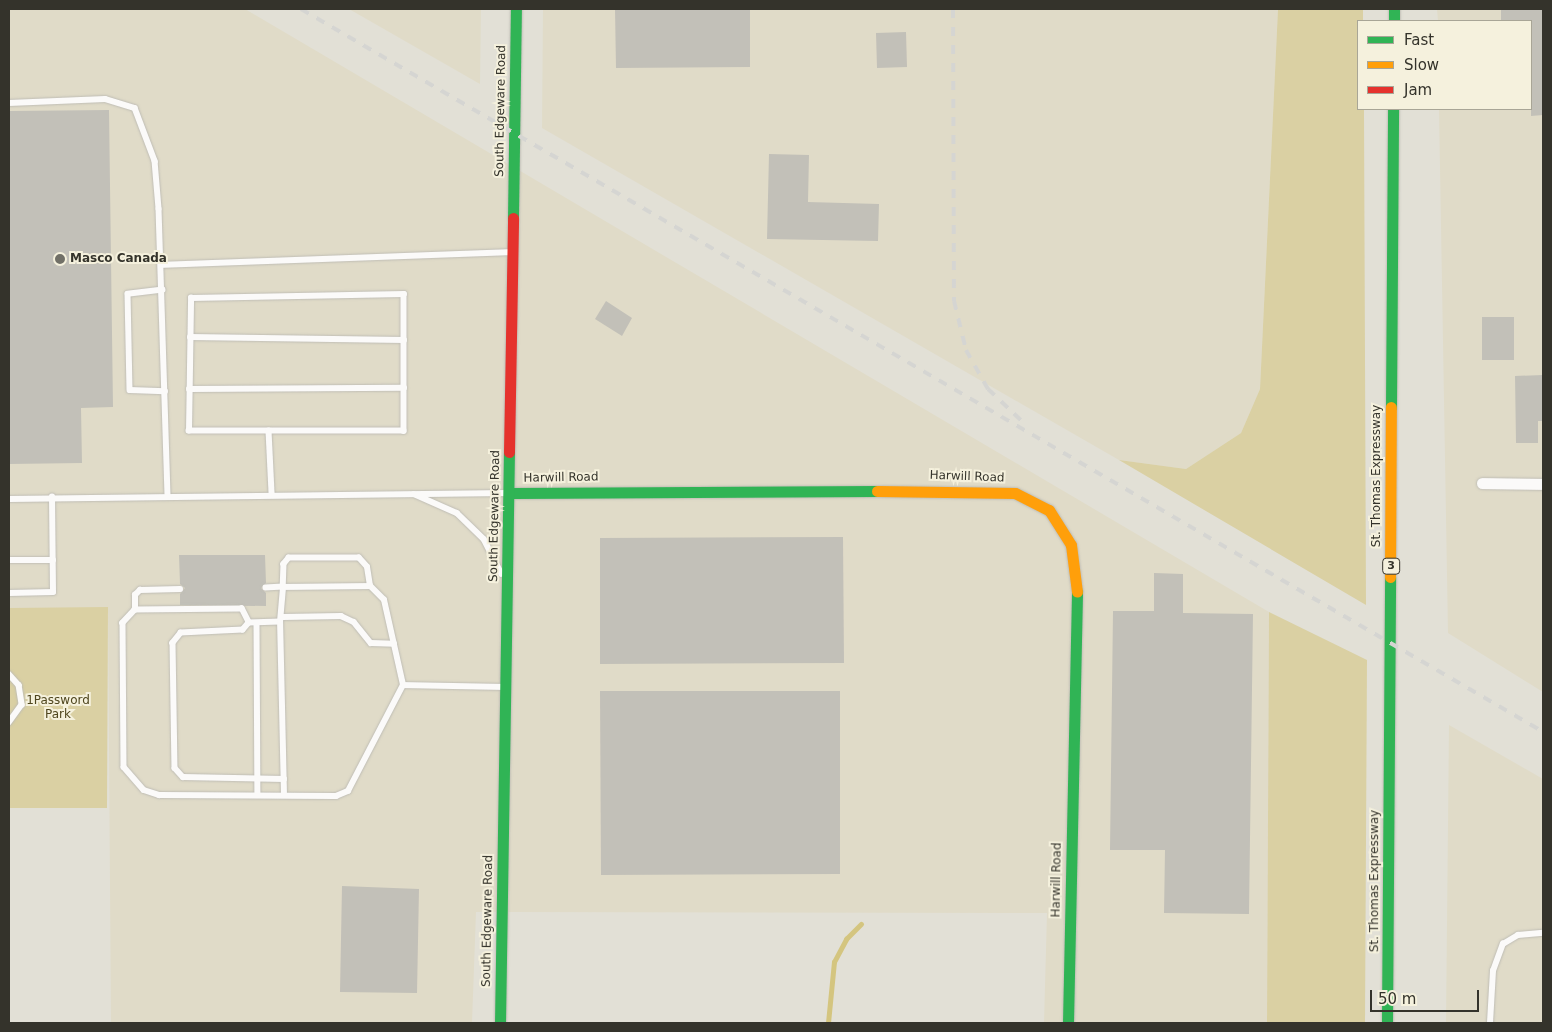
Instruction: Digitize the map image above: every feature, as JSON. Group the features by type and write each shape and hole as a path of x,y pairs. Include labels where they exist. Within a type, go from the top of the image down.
{"main road":[{"name":"South Edgeware Road","path":"500,1023 516,9"},
{"name":"St. Thomas Expressway","path":"1387,1023 1393,110"},
{"name":"Harwill Road","path":"509,493 988,490 1015,493 1049,510 1071,545 1077,572 1068,1023"}],"street":[{"path":"1482,484 1543,484"}],"lane":[{"path":"9,103 105,99 135,108 155,161 163,290 168,494"},
{"path":"161,265 513,252"},
{"path":"163,290 128,294 130,390 165,391"},
{"path":"404,294 404,340 404,431 189,431 191,298 404,294"},
{"path":"190,337 404,340"},
{"path":"190,389 404,388"},
{"path":"269,431 272,493"},
{"path":"410,493 457,513 484,539 507,584"},
{"path":"9,499 168,494 509,493"},
{"path":"9,594 54,592 52,497"},
{"path":"180,589 140,590 135,595 135,610 123,623 124,768 131,780 159,795 336,796 348,791 403,685 384,600 370,586 367,567 359,558 289,558 284,564 282,619 284,795"},
{"path":"9,560 53,560"},
{"path":"266,588 370,586"},
{"path":"135,610 242,609 249,623"},
{"path":"284,779 183,778 175,768 173,643 181,633 243,630 249,623 341,616 354,622 371,643 394,644"},
{"path":"257,623 258,795"},
{"path":"9,674 19,685 22,705 9,723"},
{"path":"403,685 506,687"},
{"path":"1490,1023 1493,971 1503,944 1518,935 1543,933"}],"shaded area":[{"path":"9,9 245,9 1269,612 1267,1023 1044,1023 1047,913 476,912 472,1023 111,1023 108,608 9,608"},
{"path":"349,9 481,9 480,84"},
{"path":"543,9 1278,9 1260,389 1241,433 1186,469 1119,460 542,128"},
{"path":"1437,9 1543,9 1543,692 1448,633 1439,110 1532,110 1532,20 1438,20"},
{"path":"1449,725 1543,779 1543,1023 1446,1023"}],"green space":[{"path":"1278,9 1363,9 1363,20 1357,20 1357,110 1364,110 1366,605 1119,460 1186,469 1241,433 1260,389"},
{"name":"1Password Park","path":"108,607 107,808 9,808 9,608"},
{"path":"1269,612 1367,660 1365,1023 1267,1023"}],"building":[{"path":"615,9 750,9 750,67 616,68"},
{"path":"1501,9 1543,9 1543,115 1531,116 1532,20 1501,20"},
{"path":"906,32 907,67 877,68 876,33"},
{"name":"Masco Canada","path":"109,110 113,407 81,408 82,463 9,464 9,111"},
{"path":"769,154 809,155 808,202 879,204 878,241 767,239"},
{"path":"606,301 632,318 622,336 595,319"},
{"path":"1482,317 1514,317 1514,360 1482,360"},
{"path":"1543,375 1543,421 1538,421 1538,443 1516,443 1515,376"},
{"path":"843,537 844,663 600,664 600,538"},
{"path":"179,555 265,555 266,583 261,588 266,593 266,606 180,605 180,594 185,588 180,584"},
{"path":"1154,573 1183,574 1183,613 1253,614 1249,914 1164,913 1165,850 1110,850 1113,611 1154,611"},
{"path":"600,691 840,691 840,874 601,875"},
{"path":"342,886 419,889 417,993 340,992"}],"waterway":[{"path":"828,1023 834,962 846,939 861,924"}],"railway":[{"path":"301,9 1543,732"},
{"path":"953,9 954,301 966,350 988,389 1026,425"}],"traffic: fast":[{"path":"513,218 516,9"},
{"path":"1394,9 1394,20"},
{"path":"1391,407 1393,110"},
{"path":"500,1023 509,452"},
{"path":"509,493 877,491"},
{"path":"1387,1023 1390,577"},
{"path":"1068,1023 1077,592"}],"traffic: slow":[{"path":"1390,577 1391,407"},
{"path":"877,491 1015,493 1049,510 1071,545 1077,592"}],"traffic: jam":[{"path":"509,452 513,218"}],"place":[{"name":"Masco Canada","path":"60,259"}]}
